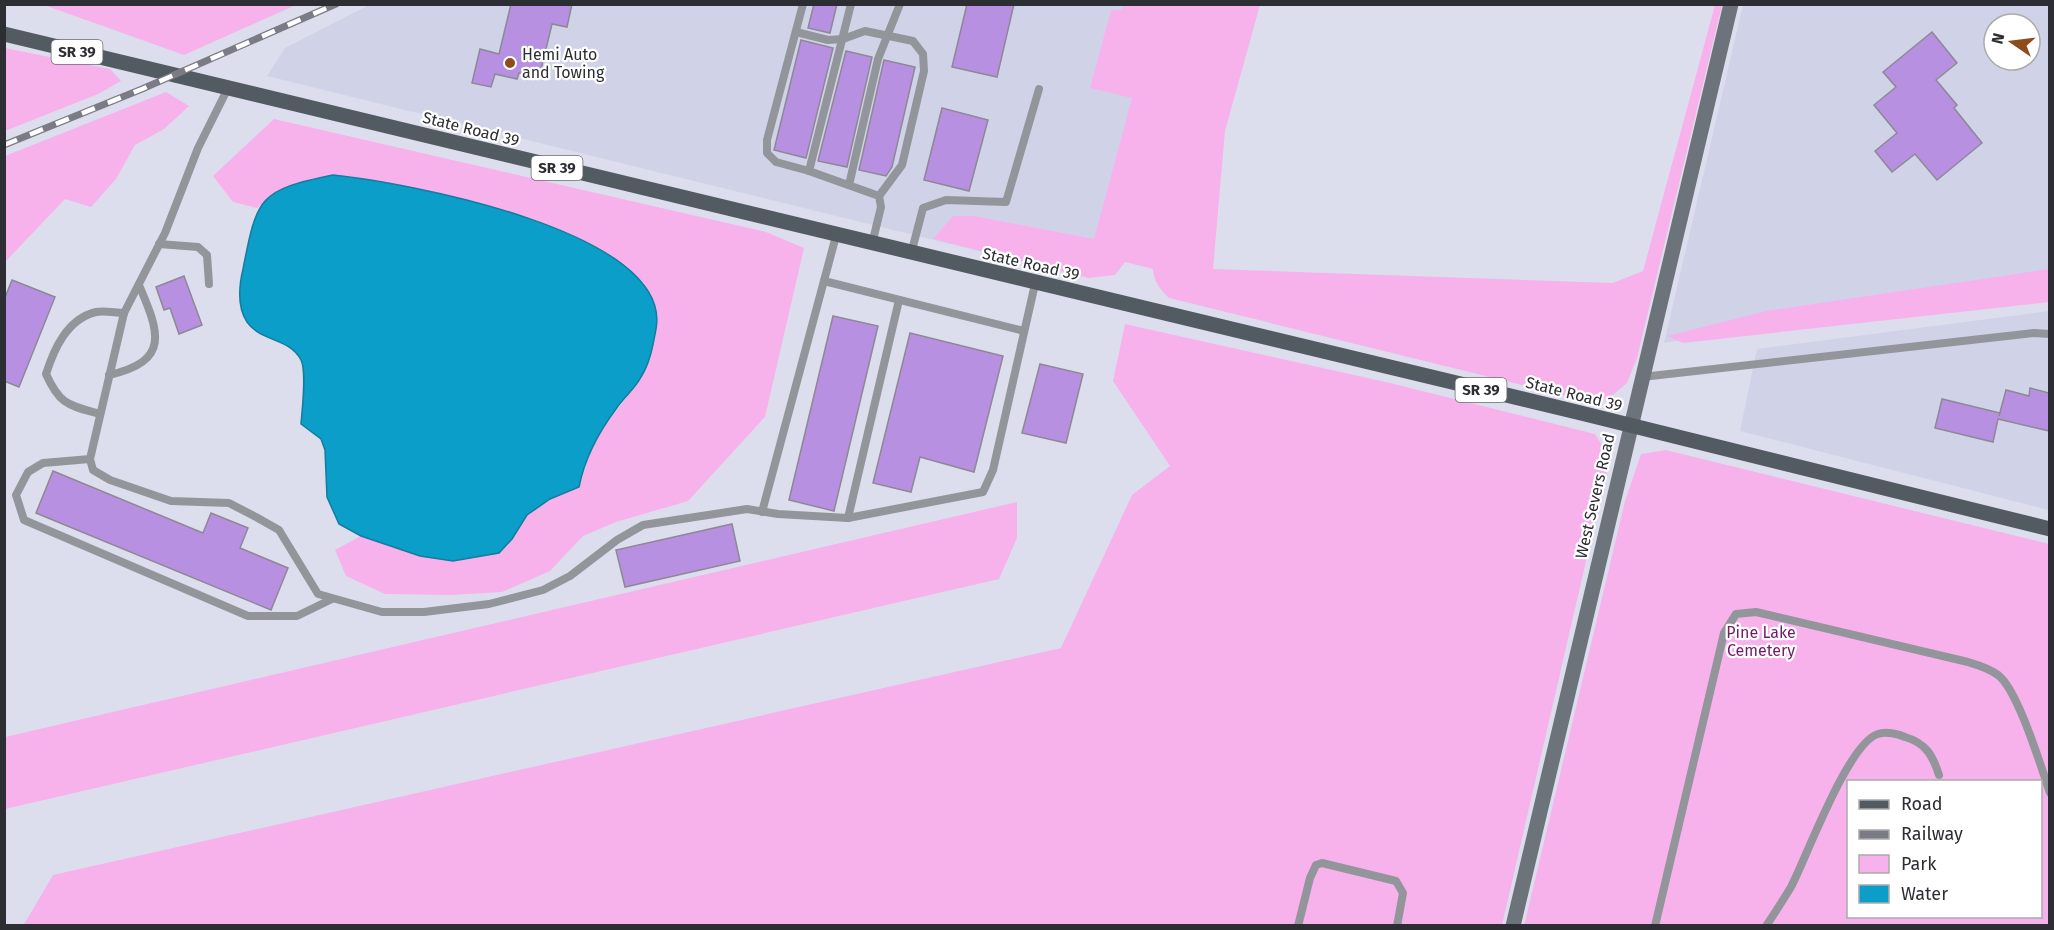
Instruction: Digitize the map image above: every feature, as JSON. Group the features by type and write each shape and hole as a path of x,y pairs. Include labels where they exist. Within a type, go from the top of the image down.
{"main road":[{"name":"State Road 39","path":"4,34 2049,529"}],"street":[{"name":"West Severs Road","path":"1513,926 1629,426 1731,4"}],"lane":[{"path":"803,4 768,140 768,153 776,162 879,196"},
{"path":"809,171 851,4"},
{"path":"849,185 878,59 900,4"},
{"path":"796,32 828,40 843,39 865,31 913,41 923,54 924,71 902,165 879,196 881,207 872,245"},
{"path":"228,88 198,148 159,244 124,314 90,459 93,470 110,480 171,501 229,503 279,530 318,594 382,612 424,612 489,604 543,590 570,576 617,540 643,525 747,509 848,518 983,492 993,470 1035,284"},
{"path":"911,254 924,208 946,200 1006,202 1040,89"},
{"path":"762,512 836,236"},
{"path":"159,244 198,247 207,255 209,284"},
{"path":"824,281 1024,330"},
{"path":"109,375 132,370 152,352 156,336 154,320 139,285"},
{"path":"848,518 899,300"},
{"path":"100,414 73,406 56,396 46,374 56,345 76,321 97,312 124,314"},
{"path":"1642,377 2034,333 2049,334"},
{"path":"90,459 43,463 28,472 16,495 24,520 248,616 297,616 332,599"},
{"path":"1655,926 1724,633 1736,614 1756,612 1968,662 1998,675 2008,685 2035,750 2049,793"},
{"path":"1767,926 1791,886 1849,764 1862,745 1878,734 1897,734 1916,740 1933,756 1939,775"},
{"path":"1299,926 1310,878 1316,865 1322,863 1396,881 1403,893 1397,926"}],"shaded area":[{"path":"369,5 1163,5 1089,278 267,76 285,48"},
{"path":"1743,5 2049,5 2049,284 1664,343"},
{"path":"2049,311 2049,510 1740,431 1757,349"}],"green space":[{"path":"1125,4 1260,5 1225,131 1213,269 1613,283 1643,271 1715,5 1722,5 1637,358 1627,383 1608,399 1575,398 1169,298 1158,285 1153,269 1125,262 1115,275 1089,278 933,239 953,216 974,216 1094,239 1132,98 1090,88 1111,10 1121,10"},
{"path":"44,5 296,5 184,55"},
{"path":"5,48 110,69 121,81 98,94 5,131"},
{"path":"166,92 189,106 164,129 135,145 116,179 91,207 65,199 5,262 5,156"},
{"path":"274,119 766,232 804,248 765,417 688,501 616,522 583,536 550,571 502,592 452,595 385,594 346,576 335,550 361,536 454,554 474,556 500,552 532,510 552,498 579,487 595,439 641,378 650,357 657,326 645,284 612,256 564,231 275,193 257,208 233,202 213,176"},
{"path":"2049,269 2049,302 1683,343 1667,336 1766,311"},
{"path":"1125,324 1390,383 1595,434 1602,445 1607,470 1502,925 23,926 53,875 1061,648 1132,495 1170,466 1113,381"},
{"name":"Pine Lake Cemetery","path":"1666,450 2049,544 2049,925 1524,926 1625,501 1641,454"},
{"path":"1017,502 1017,538 999,579 5,809 5,737"}],"water":[{"path":"333,175 415,188 527,218 580,239 623,265 650,295 656,329 647,366 598,436 589,455 579,487 550,499 527,515 512,539 499,553 453,561 420,556 361,536 339,524 327,497 325,450 321,439 301,424 304,382 301,360 290,348 253,328 244,316 240,303 241,282 248,245 258,212 276,192 308,180"}],"building":[{"name":"Hemi Auto and Towing","path":"511,4 572,4 567,27 552,24 539,78 519,73 517,79 495,74 491,87 472,83 480,49 499,54"},
{"path":"814,4 837,4 830,33 808,28"},
{"path":"967,4 1014,4 997,77 952,67"},
{"path":"1932,32 1957,63 1936,80 1957,105 1954,108 1982,143 1937,180 1915,154 1892,172 1875,151 1897,133 1874,105 1896,87 1883,72"},
{"path":"801,40 833,48 806,158 774,150"},
{"path":"846,51 872,57 847,167 818,161"},
{"path":"884,60 915,67 892,167 886,176 859,170"},
{"path":"942,108 988,120 969,191 924,180"},
{"path":"184,276 202,325 179,334 170,308 164,310 156,287"},
{"path":"12,280 55,297 19,387 4,381 4,300"},
{"path":"833,316 878,326 834,511 789,500"},
{"path":"910,333 1003,356 974,472 920,457 911,492 873,483"},
{"path":"1040,364 1083,374 1066,443 1022,433"},
{"path":"2030,388 2049,393 2049,431 1998,419 1993,442 1935,428 1942,399 2000,413 2006,390 2029,396"},
{"path":"53,471 203,533 211,513 248,528 240,548 288,568 271,610 36,513"},
{"path":"732,524 740,561 625,587 616,550"}],"railway":[{"path":"4,145 142,89 336,4"}],"place":[{"name":"Hemi Auto and Towing","path":"510,63"}]}
